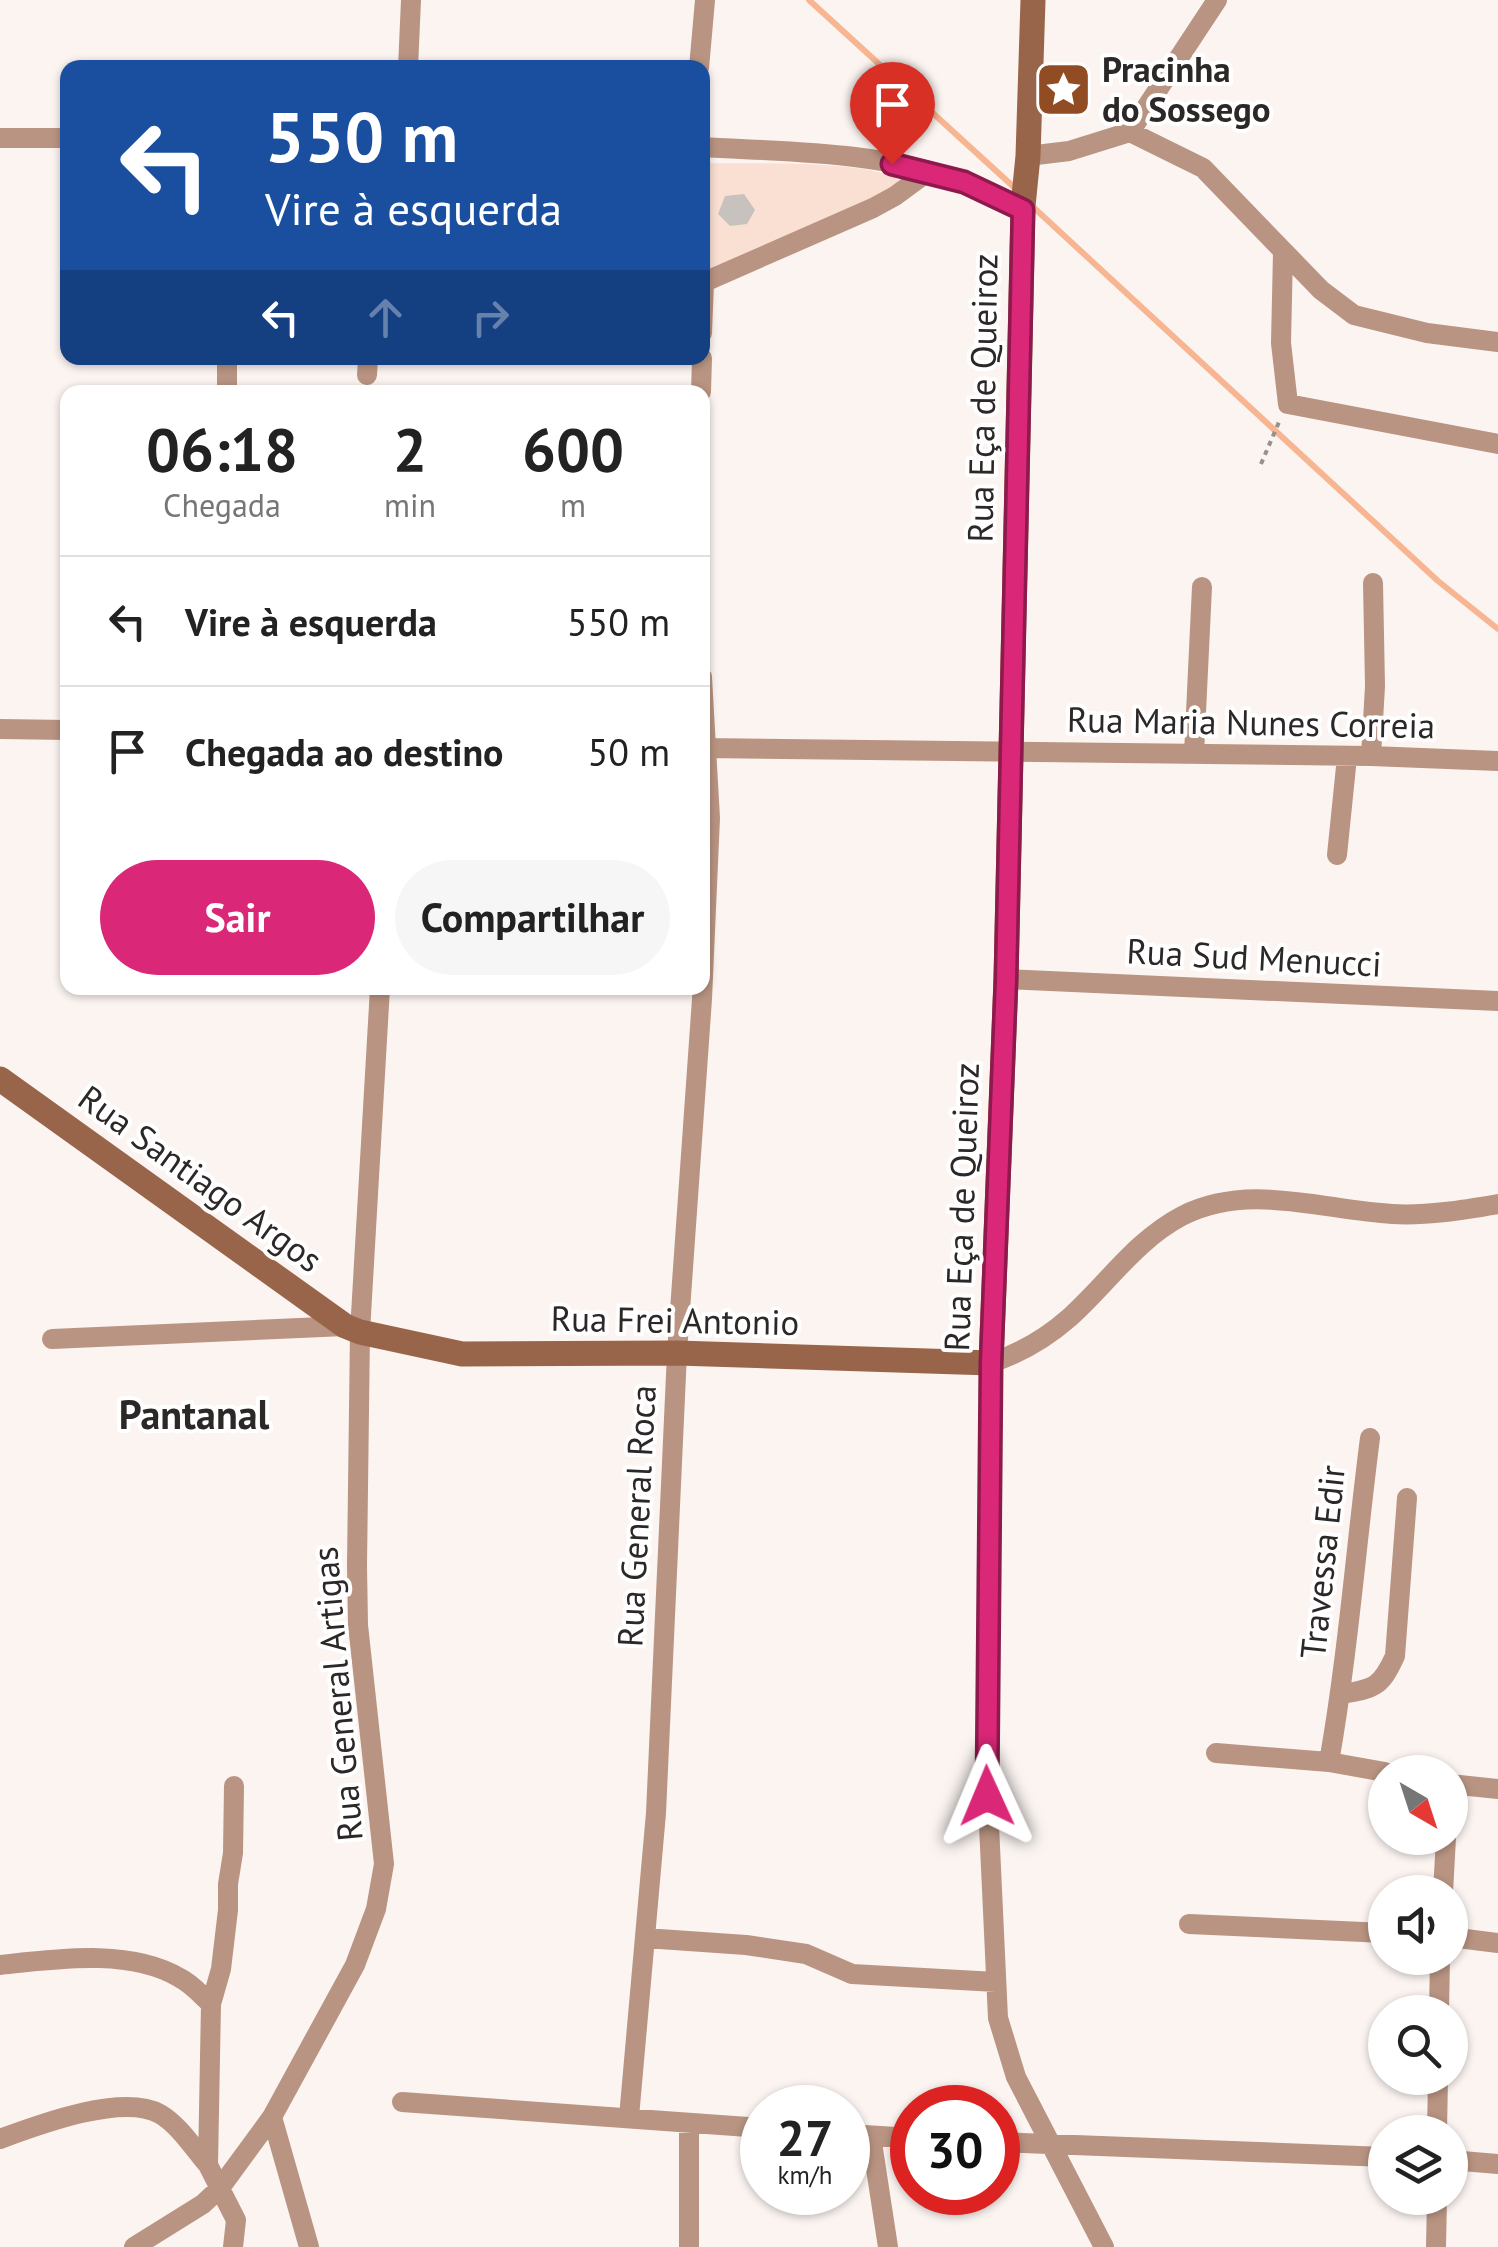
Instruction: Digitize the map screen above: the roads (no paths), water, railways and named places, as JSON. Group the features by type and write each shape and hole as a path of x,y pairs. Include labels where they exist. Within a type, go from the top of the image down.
{"street":[{"path":"408,60 411,0"},
{"path":"701,60 705,0"},
{"path":"1033,0 1027,167 1130,132 1217,0"},
{"path":"1130,132 1204,168 1321,290 1354,314 1427,333 1498,342"},
{"path":"0,138 60,138"},
{"path":"710,148 856,158 929,170 1023,208"},
{"name":"Rua Eça de Queiroz","path":"1027,167 1006,980 991,1363 986,1761 998,2018 1005,2050 1104,2247"},
{"path":"710,279 873,208 929,170"},
{"path":"1284,252 1285,410 1498,444"},
{"path":"1371,756 1376,686 1373,584"},
{"path":"1194,754 1202,586"},
{"path":"0,729 60,730"},
{"name":"Rua Maria Nunes Correia","path":"710,748 1498,761"},
{"path":"1338,855 1347,757"},
{"name":"Rua Sud Menucci","path":"1006,980 1498,1002"},
{"name":"Rua General Artigas","path":"134,2247 204,2204 272,2117 355,1965 376,1909 384,1864 358,1626 353,1329 379,995"},
{"name":"Rua General Roca","path":"630,2117 656,1814 677,1353 702,995"},
{"name":"Rua Santiago Argos","path":"0,1079 353,1329"},
{"path":"991,1363 1036,1344 1068,1320 1158,1232 1184,1215 1218,1204 1279,1199 1399,1214 1498,1204"},
{"name":"Rua Frei Antonio","path":"52,1339 353,1329 462,1354 677,1353 991,1363"},
{"name":"Travessa Edir","path":"1329,1762 1341,1694 1370,1438"},
{"name":"Travessa Edir","path":"1341,1694 1368,1690 1385,1679 1395,1656 1407,1498"},
{"path":"1216,1753 1368,1769"},
{"path":"208,2165 211,2004 221,1969 228,1910 234,1853 234,1786"},
{"path":"1468,1786 1498,1789"},
{"path":"1189,1924 1368,1932"},
{"path":"645,1938 746,1945 806,1954 852,1974 996,1982"},
{"path":"1468,1939 1498,1943"},
{"path":"0,1965 40,1961 133,1962 183,1979 211,2004"},
{"path":"402,2102 740,2126"},
{"path":"0,2139 68,2117 136,2108 160,2114 208,2165 236,2220 233,2247"},
{"path":"272,2117 308,2247"},
{"path":"689,2123 690,2247"},
{"path":"888,2247 871,2136 890,2137"},
{"path":"1020,2143 1368,2156"},
{"path":"1468,2162 1498,2164"},
{"path":"1436,2215 1436,2247"}],"waterway":[{"path":"809,0 1017,190"},
{"path":"1032,206 1438,581 1498,629"}],"place":[{"name":"Pracinha do Sossego","path":"1063,90"}],"district":[{"name":"Pantanal","path":"194,1415"}]}
